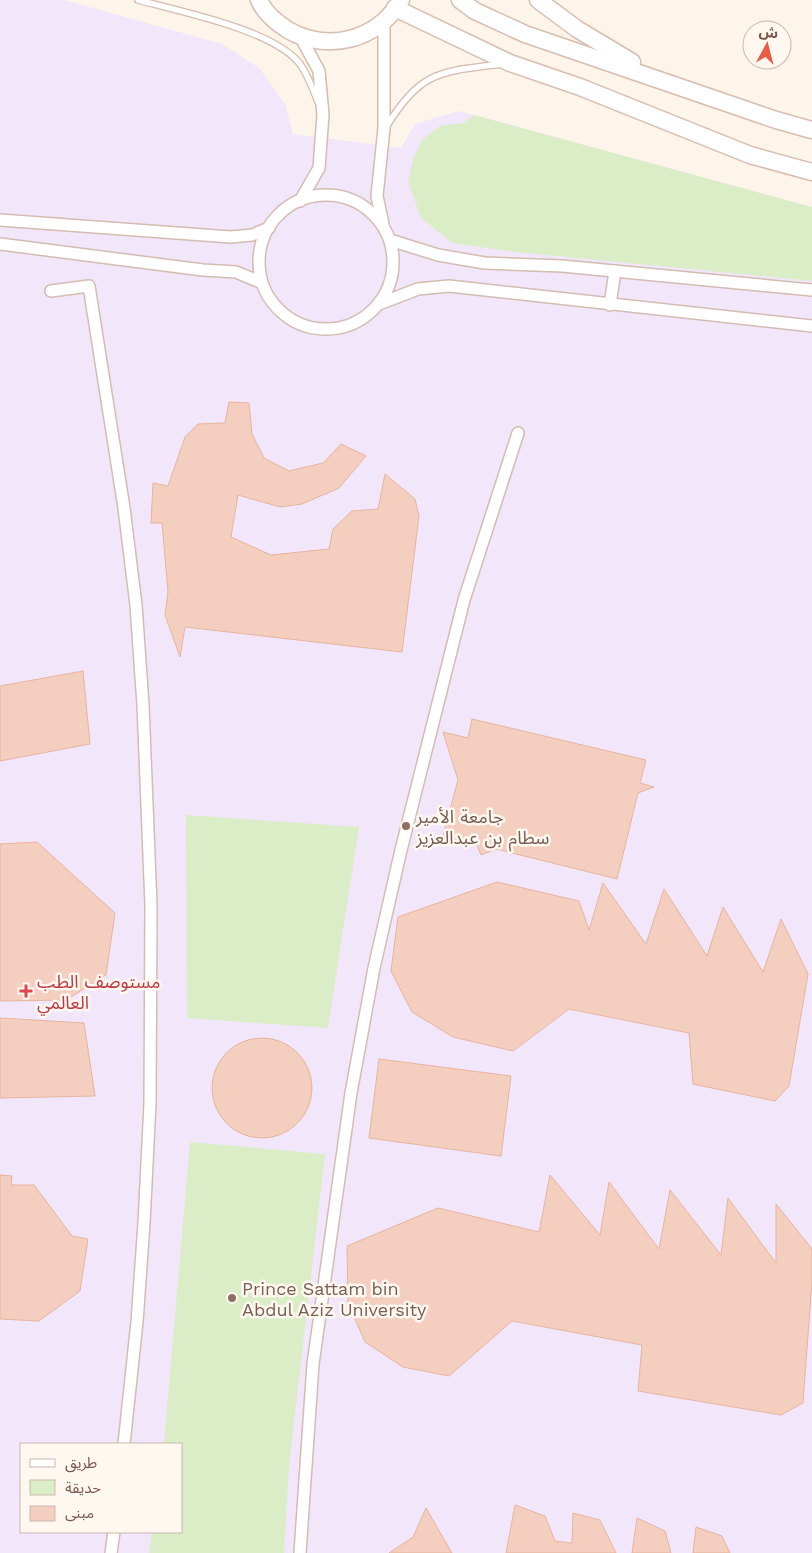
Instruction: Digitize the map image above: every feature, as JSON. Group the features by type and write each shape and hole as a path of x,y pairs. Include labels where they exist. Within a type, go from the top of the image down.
{"main road":[{"path":"460,0 475,11 525,34 776,120 812,130"},
{"path":"538,0 577,29 655,77"},
{"path":"255,1 277,23 300,36 322,42 344,41 366,34 384,21 398,4 510,62 580,86 750,155 812,172"}],"street":[{"path":"383,226 377,196 384,128 384,21"},
{"path":"300,36 319,71 323,115 318,168 300,201"},
{"path":"323,195 346,198 367,208 383,226 390,240 394,262 390,285 379,304 364,318 346,326 326,329 306,326 288,317 273,304 260,282 261,246 268,228 282,212 300,201 323,195"},
{"path":"0,220 231,237 252,235 268,228"},
{"path":"390,240 438,255 485,263 562,266 812,290"},
{"path":"0,244 203,270 236,272 260,282"},
{"path":"610,305 614,271"},
{"path":"51,291 89,286 124,508 136,605 143,705 151,905 150,1104 137,1322 124,1443"},
{"path":"379,304 418,289 449,286 812,326"},
{"path":"300,1553 313,1364 351,1093 374,968 464,600 518,433"},
{"path":"111,1553 114,1533"}],"lane":[{"path":"138,0 246,32 280,48 299,63 313,87 323,115"},
{"path":"384,128 402,101 424,81 446,71 510,62"}],"shaded area":[{"name":"جامعة الأمير سطام بن عبدالعزيز","path":"0,0 64,0 222,44 260,69 285,104 293,134 401,148 415,124 459,111 812,207 812,1553 0,1553"}],"green space":[{"path":"474,115 812,207 812,281 515,252 452,243 421,218 408,181 414,157 422,140 440,126 464,123"},
{"path":"186,815 359,827 328,1028 187,1018"},
{"path":"190,1142 325,1154 289,1466 284,1553 149,1553 152,1533 182,1533 182,1443 164,1443"}],"building":[{"path":"229,402 249,403 252,434 264,458 289,471 323,463 341,444 366,456 339,488 302,504 280,507 238,495 231,537 271,555 329,549 333,529 352,511 378,509 385,474 415,499 419,516 402,652 185,627 180,657 165,615 168,592 162,523 151,523 153,483 168,486 185,437 198,424 225,423"},
{"path":"83,671 90,744 0,761 0,686"},
{"path":"472,719 646,760 640,783 654,787 638,793 617,879 496,849 481,855 477,845 443,836 458,780 443,732 468,738"},
{"path":"37,842 115,913 106,975 66,1000 0,1001 0,844"},
{"path":"497,882 579,901 589,930 603,883 646,944 664,889 707,956 723,907 763,972 781,919 808,974 789,1086 775,1101 693,1084 689,1033 569,1009 513,1051 453,1037 412,1012 391,971 398,917"},
{"path":"0,1018 84,1023 95,1096 0,1098"},
{"path":"262,1038 281,1042 297,1053 308,1069 312,1088 308,1107 297,1123 281,1134 262,1138 243,1134 227,1123 216,1107 212,1088 216,1069 227,1053 243,1042"},
{"path":"379,1059 511,1076 501,1156 369,1138"},
{"path":"0,1175 12,1176 11,1185 34,1185 72,1236 88,1239 80,1291 39,1321 0,1319"},
{"path":"550,1175 600,1235 609,1182 659,1249 670,1190 721,1255 728,1198 776,1263 776,1204 812,1249 812,1281 803,1403 781,1415 638,1391 642,1345 512,1321 449,1376 403,1367 365,1342 348,1303 347,1246 438,1208 539,1232"},
{"path":"515,1505 545,1516 555,1541 572,1543 573,1513 600,1520 616,1553 506,1553"},
{"path":"426,1508 452,1553 389,1553 413,1537"},
{"path":"637,1518 665,1531 671,1553 632,1553"},
{"path":"696,1527 722,1536 730,1553 693,1553"}],"place":[{"name":"جامعة الأمير سطام بن عبدالعزيز","path":"406,826"},
{"name":"مستوصف الطب العالمي","path":"26,991"},
{"name":"Prince Sattam bin Abdul Aziz University","path":"232,1298"}]}
